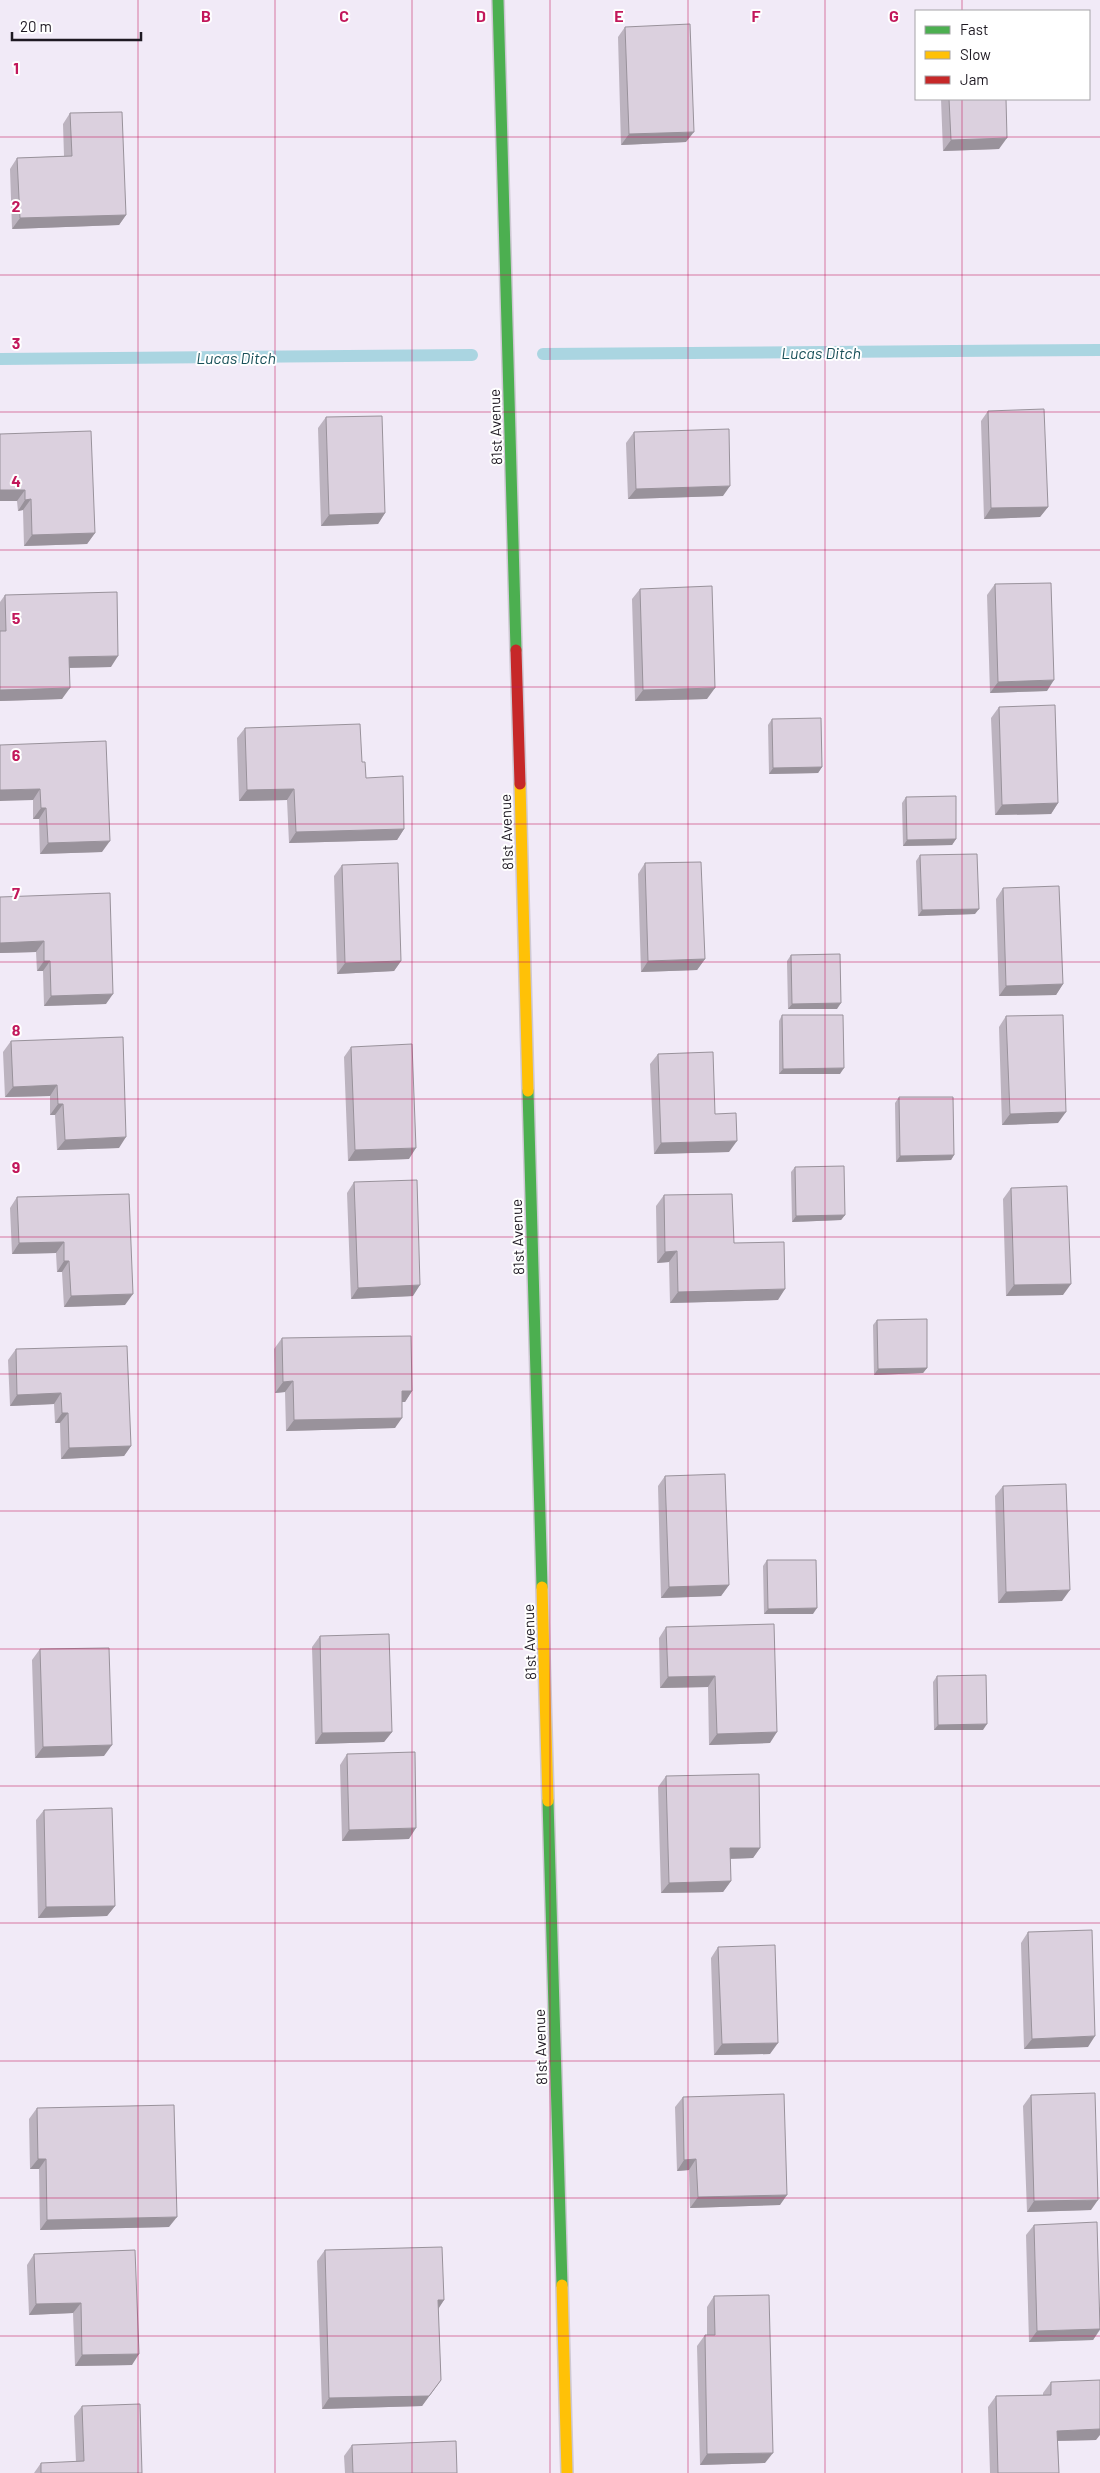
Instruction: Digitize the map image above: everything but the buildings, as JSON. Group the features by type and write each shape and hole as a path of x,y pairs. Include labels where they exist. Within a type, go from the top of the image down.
{"street":[{"name":"81st Avenue","path":"498,0 567,2473"}],"waterway":[{"name":"Lucas Ditch","path":"543,354 1099,350"},
{"name":"Lucas Ditch","path":"0,359 472,355"}],"traffic: fast":[{"path":"498,0 516,650"},
{"path":"528,1091 542,1587"},
{"path":"548,1801 562,2285"}],"traffic: slow":[{"path":"520,784 528,1091"},
{"path":"542,1587 548,1801"},
{"path":"562,2285 567,2473"}],"traffic: jam":[{"path":"516,650 520,784"}]}
